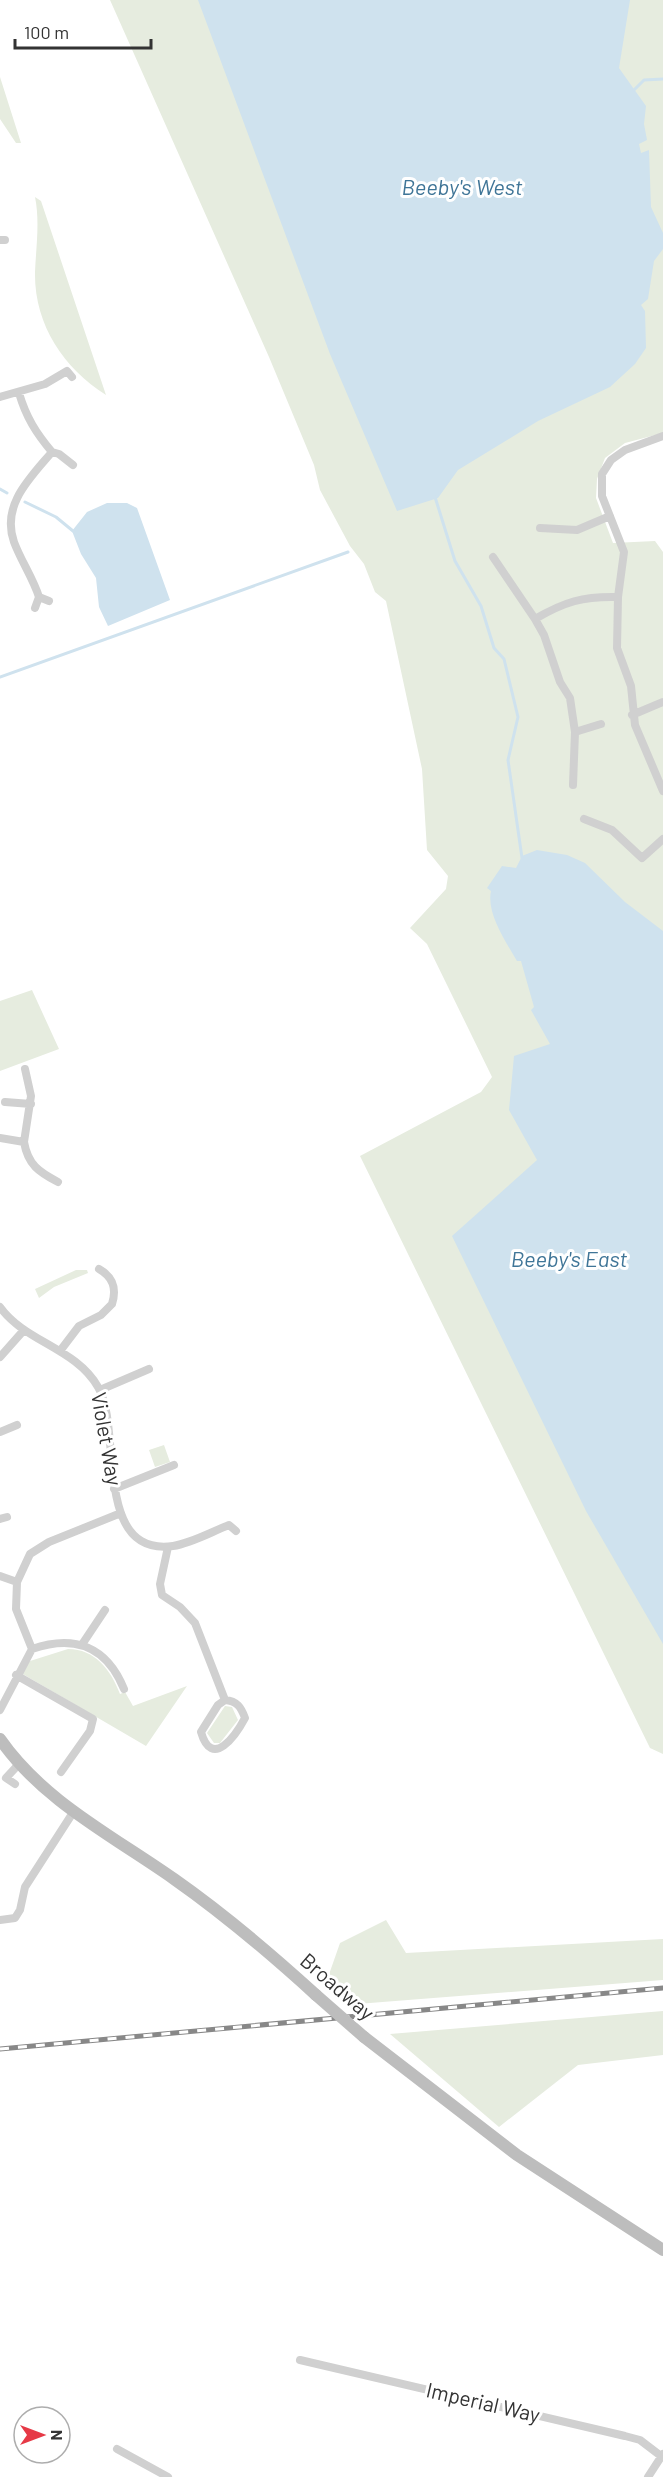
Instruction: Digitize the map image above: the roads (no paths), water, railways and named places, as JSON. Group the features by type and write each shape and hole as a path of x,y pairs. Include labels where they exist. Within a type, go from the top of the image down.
{"main road":[{"name":"Broadway","path":"0,1739 18,1765 37,1784 197,1895 364,2037 517,2155 663,2250"}],"street":[{"path":"0,397 45,384 67,371 72,377"},
{"path":"19,393 24,413 34,431 52,452 73,465"},
{"path":"663,436 625,450 602,474 602,496 624,552 618,597 617,648 631,686 632,715 663,790"},
{"path":"35,608 39,597 15,543 10,516 23,486 52,452"},
{"path":"540,528 576,530 609,516"},
{"path":"493,557 544,635 560,682 570,698 575,732 573,785"},
{"path":"39,597 49,601"},
{"path":"535,619 556,607 583,597 618,597"},
{"path":"632,715 663,702"},
{"path":"575,732 601,724"},
{"path":"584,819 612,830 642,858 663,839"},
{"path":"25,1069 31,1088 31,1104 24,1142 31,1165 38,1172 58,1182"},
{"path":"5,1102 31,1104"},
{"path":"0,1138 24,1142"},
{"path":"60,1351 79,1326 101,1315 112,1304 114,1285 111,1278 99,1269"},
{"name":"Violet Way","path":"0,1307 24,1330 78,1364 100,1390 114,1489 121,1513 138,1539 147,1544 168,1546"},
{"path":"0,1357 24,1330"},
{"path":"100,1390 149,1369"},
{"path":"0,1432 19,1424"},
{"path":"114,1489 174,1466"},
{"name":"Violet Way","path":"32,1649 16,1609 17,1582 30,1554 49,1542 121,1513"},
{"path":"225,1700 195,1623 180,1607 162,1595 160,1584 168,1546 229,1525 236,1531"},
{"path":"0,1576 17,1582"},
{"path":"83,1643 105,1610"},
{"path":"0,1710 9,1697 16,1675 32,1649 68,1642 83,1643 114,1666 124,1689"},
{"path":"16,1675 93,1719 90,1731 61,1772"},
{"path":"225,1700 233,1701 241,1708 245,1718 230,1741 217,1749 209,1746 201,1732 218,1705 225,1700"},
{"path":"15,1784 3,1776 18,1765"},
{"path":"0,1920 15,1918 20,1910 25,1887 74,1811"},
{"name":"Imperial Way","path":"300,2360 625,2436 640,2440 662,2455"},
{"path":"117,2449 168,2477"},
{"path":"648,2477 662,2455"}],"water":[{"name":"Beeby's West","path":"198,0 630,0 619,68 646,106 644,124 647,140 639,144 641,153 649,150 651,207 663,233 663,249 654,261 648,299 641,305 645,311 646,348 635,364 610,387 538,421 458,470 438,498 397,511 330,354"},
{"path":"107,503 127,503 137,508 170,600 108,626 99,607 96,578 81,554 72,531 87,512"},
{"name":"Beeby's East","path":"537,850 567,855 585,863 625,902 663,931 663,1644 586,1511 452,1236 537,1160 509,1110 514,1056 550,1044 531,1010 534,1007 521,961 517,961 498,927 491,909 491,891 487,888 502,866 516,868 522,856"}],"waterway":[{"path":"634,90 644,80 663,79"},
{"path":"0,489 7,493"},
{"path":"435,497 455,561 481,606 494,648 504,659 518,717 508,760 522,858"},
{"path":"25,502 56,517 73,531"},
{"path":"0,677 348,552"}],"railway":[{"path":"0,2049 663,1988"}]}
